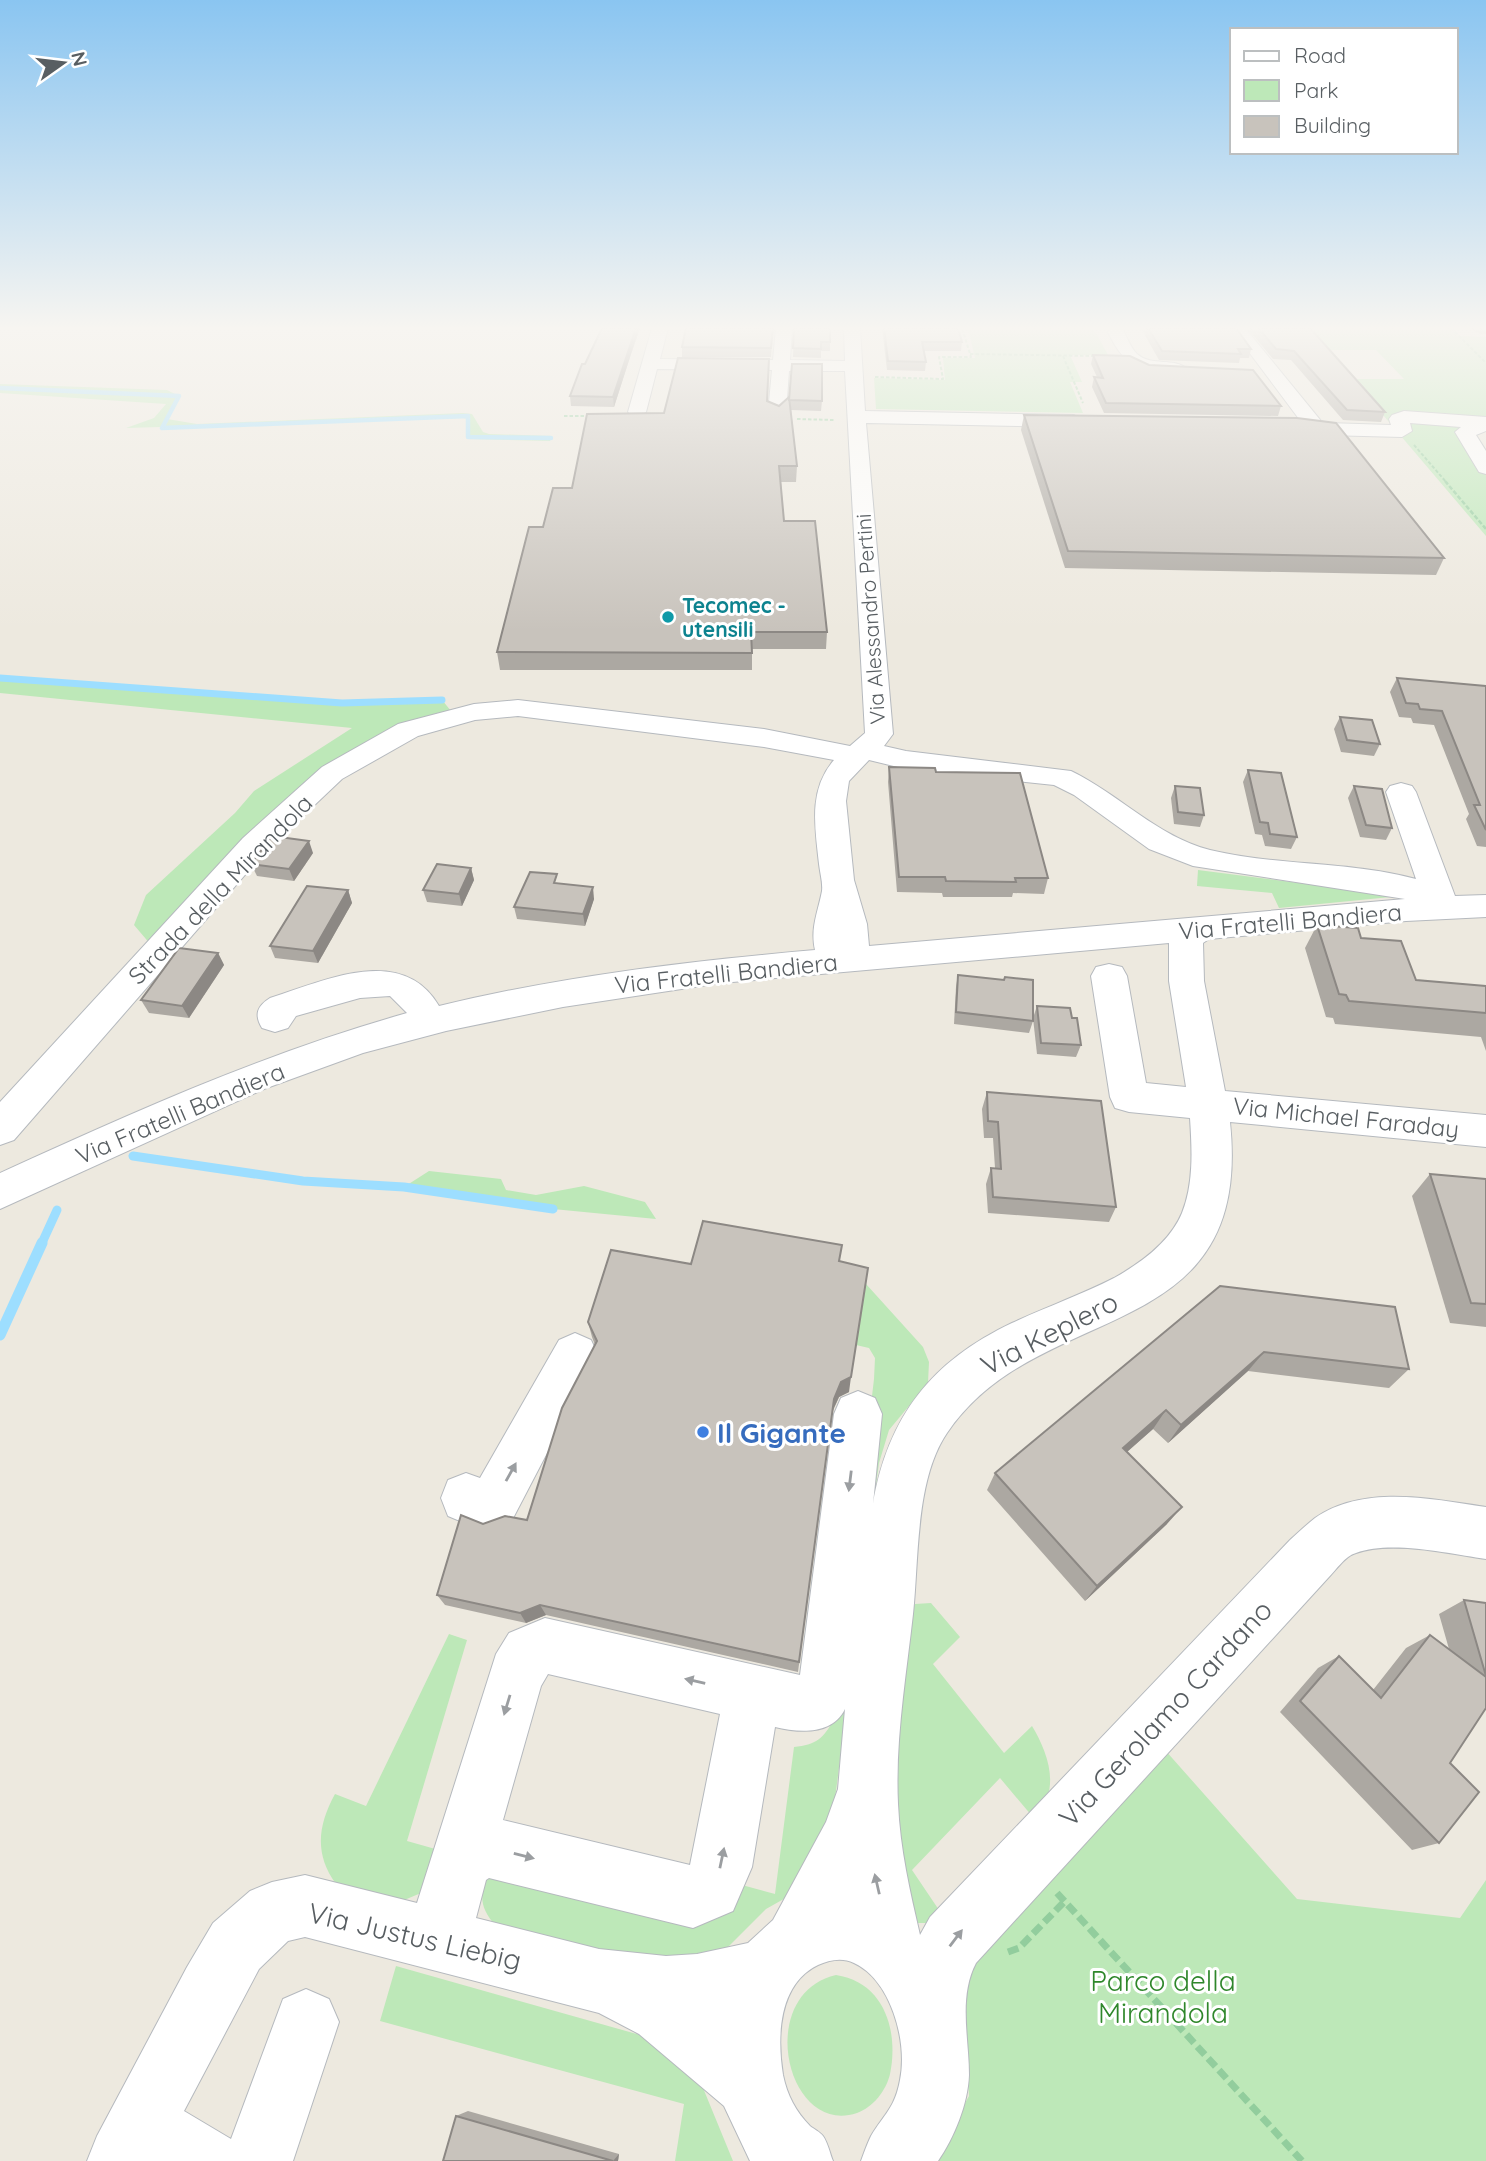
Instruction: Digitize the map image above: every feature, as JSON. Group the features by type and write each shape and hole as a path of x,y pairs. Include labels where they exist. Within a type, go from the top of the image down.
{"street":[{"name":"Via Alessandro Pertini","path":"837,961 852,947 853,935 848,911 839,889 830,793 838,775 879,734 856,429"},
{"path":"1325,429 1402,431"},
{"path":"1473,429 1465,432 1486,468"},
{"name":"Strada della Mirandola","path":"0,1129 254,845 331,773 408,730 474,712 518,708 764,738 906,760 1061,777 1098,797 1160,842 1194,856 1406,887 1423,894 1443,908"},
{"path":"1401,792 1443,908"},
{"name":"Via Fratelli Bandiera","path":"0,1192 188,1105 304,1060 430,1022 614,985 721,971 1133,934 1192,949 1443,908 1486,906"},
{"name":"Via Keplero","path":"751,2085 747,2054 748,2023 755,1995 782,1955 857,1823 868,1782 893,1556 905,1469 914,1443 947,1395 972,1372 1024,1340 1125,1294 1162,1270 1179,1254 1202,1216 1210,1188 1212,1156 1192,949"},
{"path":"1109,976 1129,1097 1206,1104"},
{"path":"275,1020 275,1012 283,1007 372,983 401,987 420,1004 430,1022"},
{"name":"Via Michael Faraday","path":"1206,1104 1486,1131"},
{"path":"466,1498 491,1508 575,1355"},
{"path":"438,1938 516,1674 529,1653 545,1646 798,1704 819,1701 826,1688 858,1413"},
{"name":"Via Gerolamo Cardano","path":"933,2025 937,1971 953,1940 1047,1879 1105,1775 1309,1559 1338,1532 1376,1523 1414,1524 1486,1532"},
{"path":"461,1861 476,1850 488,1847 692,1897 711,1889 721,1867 752,1693"},
{"name":"Via Keplero","path":"868,1782 874,1869 892,1951"},
{"name":"Via Justus Liebig","path":"205,2161 132,2143 209,1990 236,1946 272,1913 304,1906 438,1938 599,1982 666,1989 697,1987 782,1955 815,1931 843,1928 867,1934 892,1951"},
{"path":"892,1951 914,1977 925,2000 933,2025 936,2052 936,2079 930,2106 921,2130 896,2161"},
{"name":"Via Justus Liebig","path":"599,1982 662,2011 751,2085"},
{"path":"258,2161 306,2022"},
{"path":"751,2085 773,2135 793,2159"}],"path":[{"path":"1402,431 1486,529"},
{"path":"999,1955 1018,1948 1047,1879 1301,2161"}],"green space":[{"path":"468,429 481,429 489,434 552,436 550,441 469,439"},
{"path":"1395,429 1474,429 1465,432 1486,468 1486,536"},
{"path":"0,678 342,703 442,700 456,717 332,773 157,952 134,925 146,895 235,813 254,791 352,728 0,693"},
{"path":"1198,870 1401,896 1279,908 1272,893 1197,886"},
{"path":"429,1171 501,1179 506,1190 536,1195 584,1186 645,1202 656,1219 553,1209 404,1187"},
{"path":"866,1284 923,1347 929,1362 928,1383 889,1430 879,1463 834,1806 798,1891 766,1909 714,1961 679,1974 497,1927 486,1911 482,1897 490,1863 742,1885 775,1894 794,1747 818,1739 834,1719 874,1379 875,1358 869,1348 856,1345"},
{"path":"931,1603 960,1637 933,1664 1004,1753 1032,1726 1041,1742 1050,1779 1046,1800 1032,1816 1000,1778 912,1870 941,1913 929,1923 910,1923 890,1851 905,1621 915,1604"},
{"path":"449,1634 467,1640 407,1841 446,1852 421,1893 397,1903 336,1884 324,1862 322,1851 322,1828 329,1806 335,1794 366,1806"},
{"name":"Parco della Mirandola","path":"1165,1750 1297,1899 1460,1918 1486,1880 1486,2161 932,2161 969,2096 960,1969"},
{"path":"396,1966 665,2042 694,2066 733,2161 675,2161 684,2104 380,2021"},
{"path":"836,1975 866,1987 877,1998 890,2026 892,2058 888,2080 873,2103 857,2113 832,2115 812,2104 798,2085 789,2060 788,2033 795,2008 810,1987"}],"building":[{"path":"584,429 793,429 797,466 779,466 784,521 815,521 827,632 751,632 752,653 497,652 529,527 543,527 553,488 572,488"},
{"path":"1028,429 1341,429 1444,558 1068,551"},
{"path":"1397,678 1486,686 1486,830 1474,805 1480,805 1442,711 1420,709 1418,704 1406,703"},
{"path":"1340,717 1372,720 1380,744 1347,740"},
{"path":"889,767 935,768 936,772 1020,773 1048,878 1015,878 1016,882 899,877"},
{"path":"1248,770 1281,773 1297,837 1270,834 1268,823 1260,822"},
{"path":"1175,786 1200,788 1204,815 1178,812"},
{"path":"1354,786 1382,789 1392,828 1366,825"},
{"path":"272,836 309,841 289,869 251,864"},
{"path":"437,864 471,868 459,894 423,890"},
{"path":"530,872 557,874 554,883 593,887 583,914 514,907"},
{"path":"307,886 348,890 313,951 270,946"},
{"path":"1317,925 1358,928 1361,938 1401,941 1416,980 1486,986 1486,1013 1349,1001 1346,995 1339,994"},
{"path":"179,948 218,953 182,1006 141,1000"},
{"path":"958,975 1033,980 1033,1021 956,1012"},
{"path":"1037,1006 1070,1008 1072,1018 1077,1018 1081,1045 1041,1043"},
{"path":"987,1092 1101,1101 1116,1207 993,1197 991,1168 1001,1169 998,1122 988,1121"},
{"path":"1430,1174 1486,1179 1486,1304 1471,1303"},
{"name":"Il Gigante","path":"703,1221 842,1245 839,1261 868,1268 851,1377 841,1382 834,1399 799,1662 540,1605 520,1613 437,1595 461,1515 483,1524 505,1516 527,1520 562,1408 597,1341 588,1322 611,1250 691,1264"},
{"path":"1220,1286 1395,1307 1409,1369 1264,1352 1181,1425 1166,1410 1123,1448 1182,1507 1097,1586 995,1473"},
{"path":"1464,1600 1486,1603 1486,1676"},
{"path":"1430,1635 1486,1677 1486,1708 1450,1763 1479,1792 1439,1843 1300,1701 1339,1656 1381,1698"},
{"path":"456,2116 613,2161 443,2161"}],"waterway":[{"path":"468,429 468,437 551,438"},
{"path":"16,679 0,678 342,703 442,700"},
{"path":"133,1156 303,1181 404,1187 553,1209"},
{"path":"41,1245 57,1210"},
{"path":"0,1335 42,1243"}],"place":[{"name":"Tecomec - utensili","path":"668,617"},
{"name":"Il Gigante","path":"703,1432"}]}
